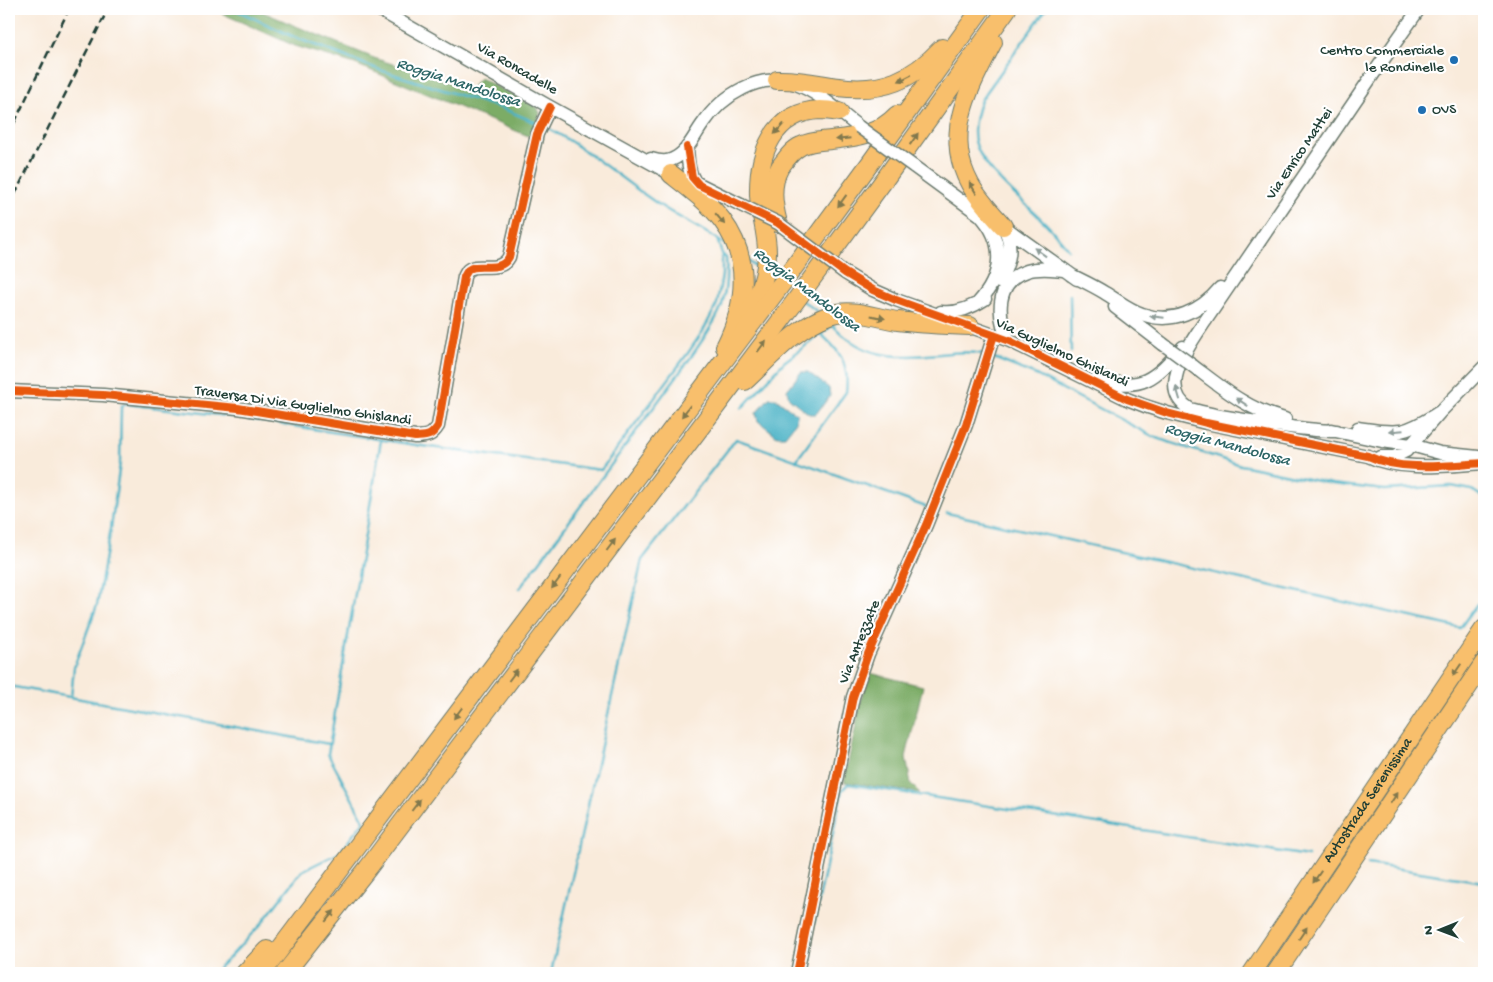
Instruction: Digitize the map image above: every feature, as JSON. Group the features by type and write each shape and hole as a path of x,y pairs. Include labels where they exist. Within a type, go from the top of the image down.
{"highway":[{"path":"777,80 795,80 858,89 885,86 907,78 928,63 979,9"},
{"path":"262,973 707,383 774,278 925,86 979,9"},
{"path":"285,973 368,868 717,406 886,178 1006,9"},
{"path":"1003,226 980,199 970,183 961,161 959,129 966,96 1011,9"},
{"path":"778,223 773,204 775,180 778,171 792,151 810,142 854,137 874,132 888,124 925,86"},
{"path":"774,278 759,197 760,165 764,151 776,131 793,118 813,111 839,112"},
{"path":"671,174 698,196 722,220 733,239 738,254 743,288 739,313 732,334 707,383"},
{"path":"717,406 799,331 823,318 842,312 851,312 896,321 970,326"},
{"name":"Autostrada Serenissima","path":"1252,973 1484,629"},
{"name":"Autostrada Serenissima","path":"1276,973 1484,663"},
{"path":"246,973 356,849"},
{"path":"290,973 300,954"}],"street":[{"name":"Via Roncadelle","path":"378,9 547,112 642,157"},
{"name":"Via Enrico Mattei","path":"1208,317 1419,9"},
{"path":"1068,273 1143,315 1161,318 1178,317 1203,306 1225,282 1348,105 1376,70"},
{"path":"642,157 663,161 672,160 687,147 703,122 725,100 736,92 756,83 777,80 805,88 963,202 988,223 997,243 998,268 994,281 978,303"},
{"name":"Traversa Di Via Guglielmo Ghislandi","path":"9,392 103,395 238,408 415,437 427,436 433,433 438,426 464,277 468,270 502,265 509,257 537,134 547,112"},
{"name":"Via Guglielmo Ghislandi","path":"687,147 692,177 699,184 722,196"},
{"name":"Via Guglielmo Ghislandi","path":"642,157 671,174 778,223 844,273 873,290 970,326 992,341 1010,341 1127,399 1167,413 1368,456 1375,460 1400,465 1441,466 1484,463"},
{"path":"963,202 1003,226 1193,366 1259,411 1337,431 1411,445 1440,453 1484,458"},
{"name":"Via Guglielmo Ghislandi","path":"923,310 960,311 985,299 998,285 1008,264 1010,244 1008,234 1003,226"},
{"name":"Via Guglielmo Ghislandi","path":"1010,341 1003,326 1000,308 1002,298 1009,284 1020,273 1028,270 1046,268 1068,273"},
{"path":"1046,359 1111,382 1136,384 1148,379 1165,366 1182,349 1208,317"},
{"path":"1208,317 1187,351 1177,373 1175,391 1178,399 1185,406 1232,418 1322,431 1337,431"},
{"name":"Via Antezzate","path":"797,973 853,697 868,654 926,525 966,425 992,341"},
{"path":"1368,456 1389,458 1406,451 1440,412 1484,367"},
{"path":"1287,419 1393,432 1403,431 1440,412"},
{"path":"1440,412 1429,431 1432,446 1440,453"},
{"path":"1394,443 1397,449 1394,457"}],"green space":[{"path":"212,9 256,9 374,58 470,89 480,78 537,107 540,113 533,138 355,64 295,46"},
{"path":"870,673 923,686 906,757 911,784 920,793 844,782 864,687"}],"water":[{"path":"801,372 808,372 829,388 830,396 816,414 809,414 789,398 787,390"},
{"path":"769,398 776,398 797,414 796,422 785,436 777,436 758,421 756,413"}],"waterway":[{"name":"Roggia Mandolossa","path":"234,9 294,37 380,70 504,109 539,124"},
{"path":"1046,9 981,100 975,120 974,136 979,152 993,172 1047,225 1068,249"},
{"name":"Roggia Mandolossa","path":"546,127 589,154 658,204 727,246"},
{"path":"71,698 74,667 97,605 111,528 120,463 121,408 123,405 228,416 422,446 601,470 688,353 703,331 717,304 722,275 722,254 717,239"},
{"path":"520,588 691,357 712,325 722,305 725,287 726,258 722,254"},
{"name":"Roggia Mandolossa","path":"748,261 760,270"},
{"path":"1070,295 1071,352"},
{"name":"Roggia Mandolossa","path":"803,301 818,312"},
{"name":"Roggia Mandolossa","path":"830,322 855,344 880,354 894,356 962,352 983,354"},
{"path":"742,408 784,362 833,325"},
{"path":"796,461 846,392 846,372 841,356 831,343 816,330"},
{"name":"Roggia Mandolossa","path":"991,357 1036,375 1156,438 1241,465 1332,484 1385,490 1451,486 1472,490 1484,498"},
{"path":"551,973 642,560 736,439 926,507"},
{"path":"213,973 261,924 302,871 339,853 364,821 328,754 381,440"},
{"path":"947,513 1460,628 1477,604 1483,603"},
{"path":"9,686 329,744"},
{"path":"814,923 842,790 848,784 1308,856"},
{"path":"1368,864 1484,882"}],"railway":[{"path":"9,134 69,9"},
{"path":"9,206 108,9"}],"cycle path":[{"path":"9,391 103,395 238,408 415,437 431,434 438,426 464,276 472,268 494,267 505,262 509,257 537,134 550,107"},
{"path":"687,147 692,177 699,185 778,223 845,273 873,290 1010,341 1127,399 1167,413 1206,423 1368,456 1395,464 1441,466 1484,463"},
{"path":"797,973 853,697 868,654 926,525 966,425 994,335"}],"place":[{"name":"Centro Commerciale le Rondinelle","path":"1454,60"},
{"name":"OVS","path":"1422,110"}]}
